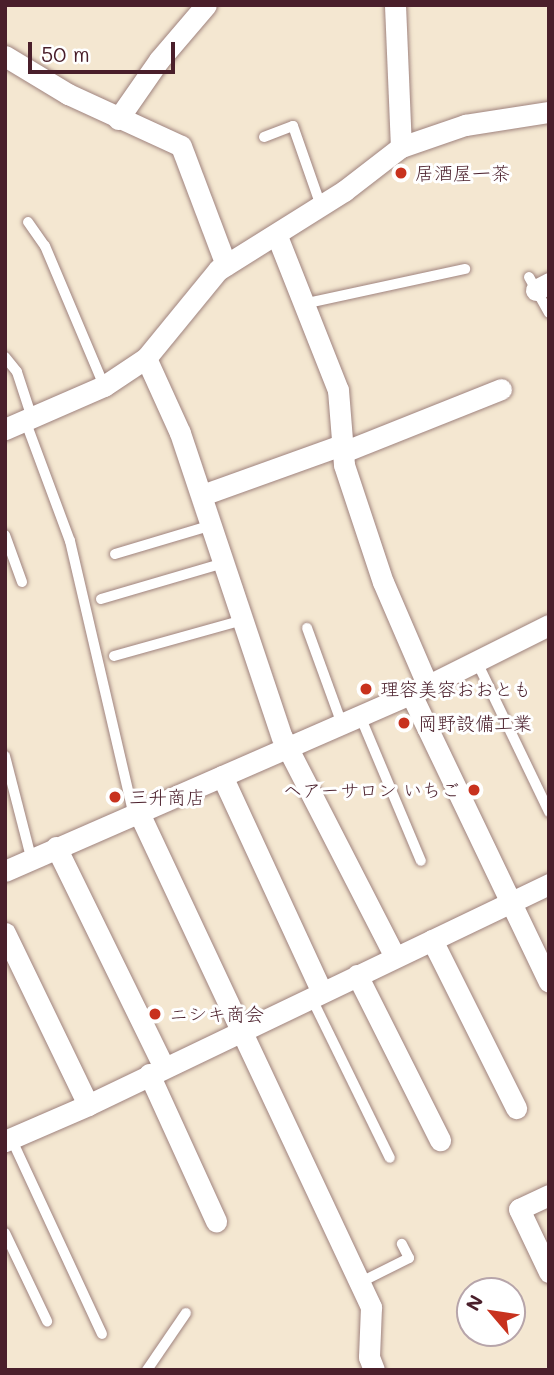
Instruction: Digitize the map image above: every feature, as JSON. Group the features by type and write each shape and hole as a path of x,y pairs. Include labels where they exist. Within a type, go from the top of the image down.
{"street":[{"path":"118,119 159,60 206,5"},
{"path":"394,5 401,147"},
{"path":"5,56 68,94 181,146 226,265"},
{"path":"5,429 104,386 146,358 195,296 226,265 321,207 401,147 465,125 549,112"},
{"path":"277,236 338,390 342,449 419,689 510,902 549,982"},
{"path":"146,358 180,433 288,748 395,957"},
{"path":"202,495 342,449 501,389"},
{"path":"5,871 351,720 549,625"},
{"path":"222,776 316,995"},
{"path":"136,814 371,1307 369,1357 374,1370"},
{"path":"56,847 157,1070 216,1221"},
{"path":"8,1140 88,1105 549,884"},
{"path":"5,933 88,1105"},
{"path":"432,940 516,1108"},
{"path":"357,975 440,1140"},
{"path":"549,1195 519,1209 549,1272"}],"lane":[{"path":"264,137 293,126 321,207"},
{"path":"28,222 45,246 104,386"},
{"path":"303,304 465,269"},
{"path":"538,283 549,313"},
{"path":"5,357 17,372 29,419 70,541 136,814"},
{"path":"115,554 212,525"},
{"path":"5,535 22,582"},
{"path":"102,598 224,563"},
{"path":"114,656 243,620"},
{"path":"307,628 421,861"},
{"path":"475,659 549,813"},
{"path":"5,756 32,857"},
{"path":"316,995 390,1158"},
{"path":"8,1140 102,1334"},
{"path":"5,1233 47,1321"},
{"path":"359,1283 409,1258 402,1244"},
{"path":"147,1370 186,1312"}],"place":[{"name":"居酒屋一茶","path":"401,173"},
{"name":"理容美容おおとも","path":"366,689"},
{"name":"岡野設備工業","path":"404,723"},
{"name":"ヘアーサロン いちご","path":"474,790"},
{"name":"三升商店","path":"115,797"},
{"name":"ニシキ商会","path":"155,1014"}]}
